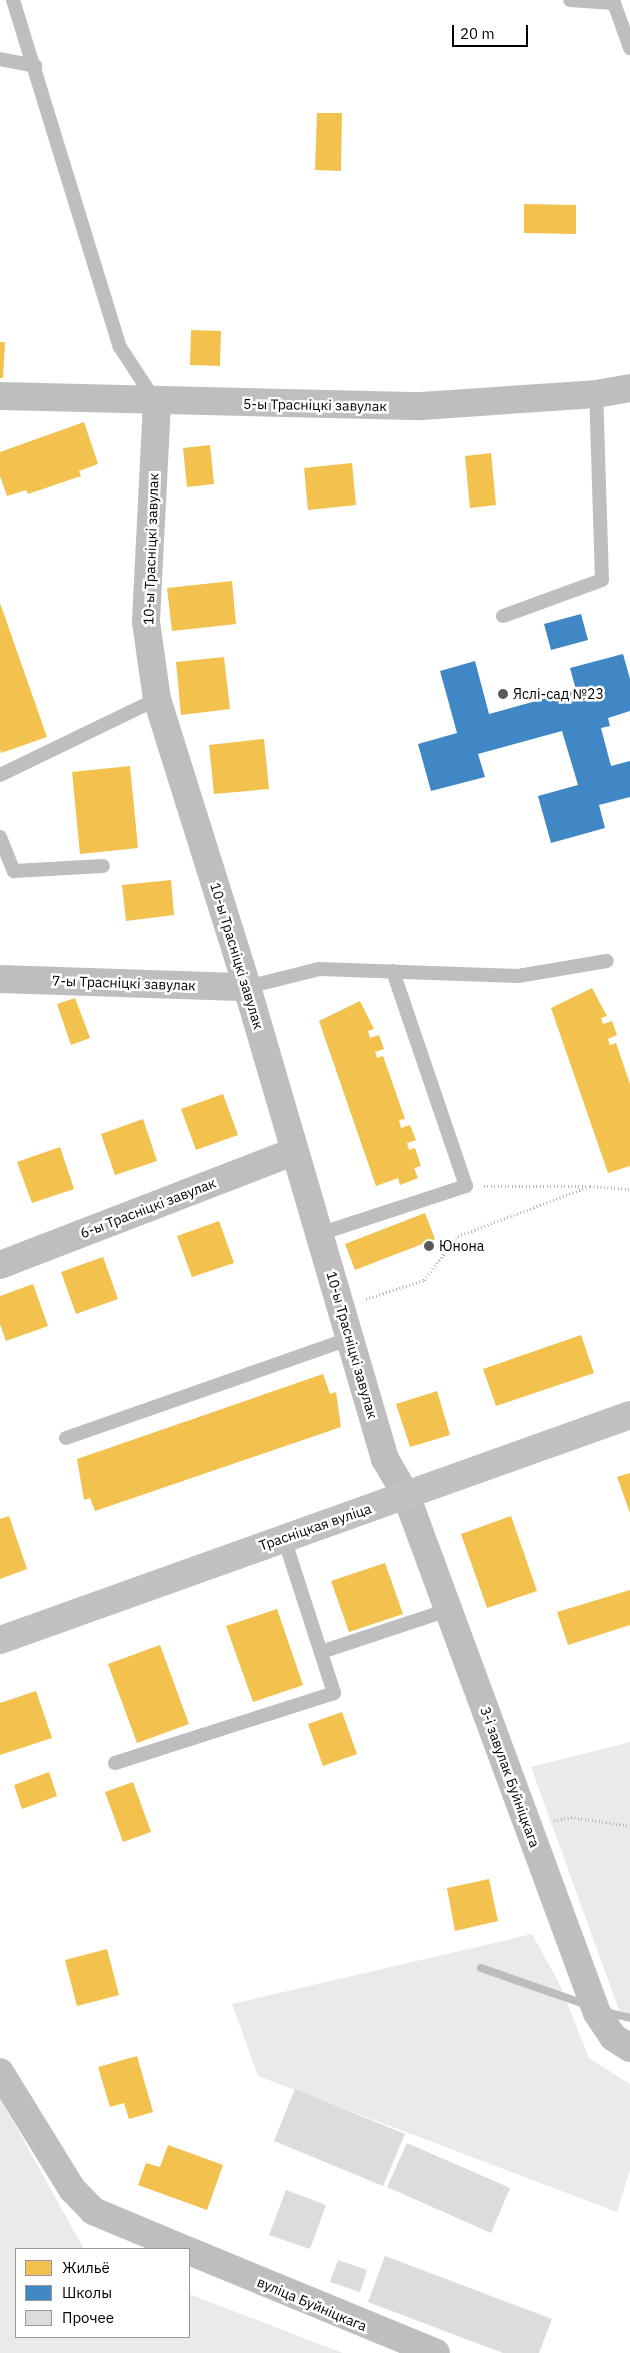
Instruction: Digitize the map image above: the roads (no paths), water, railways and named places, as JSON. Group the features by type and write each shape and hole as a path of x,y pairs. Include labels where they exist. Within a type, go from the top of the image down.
{"street":[{"name":"5-ы Трасніцкі завулак","path":"0,396 157,403 421,406 596,394 630,388"},
{"name":"10-ы Трасніцкі завулак","path":"157,403 146,622 157,699 247,987 385,1459 406,1495"},
{"name":"7-ы Трасніцкі завулак","path":"0,979 247,987"},
{"name":"6-ы Трасніцкі завулак","path":"0,1265 296,1151"},
{"name":"Трасніцкая вуліца","path":"0,1640 630,1415"},
{"name":"3-і завулак Буйніцкага","path":"406,1495 597,2013 613,2037 630,2048"},
{"path":"0,2072 72,2189 93,2211 182,2248"},
{"name":"вуліца Буйніцкага","path":"190,2251 436,2353"}],"lane":[{"path":"13,0 17,24 35,66 120,347 157,403"},
{"path":"570,0 614,3 630,48"},
{"path":"0,59 35,66"},
{"path":"503,616 602,580 596,394"},
{"path":"0,775 157,699"},
{"path":"0,837 14,871 103,866"},
{"path":"247,987 319,969 518,976 607,961"},
{"path":"319,1234 466,1186 394,971"},
{"path":"66,1438 351,1338"},
{"path":"114,1763 334,1693 284,1538"},
{"path":"321,1652 448,1610"}],"waterway":[{"path":"481,1968 587,2005"},
{"path":"605,2012 630,2018"}],"place":[{"name":"Яслі-сад №23","path":"503,694"},
{"name":"Юнона","path":"429,1246"}]}
